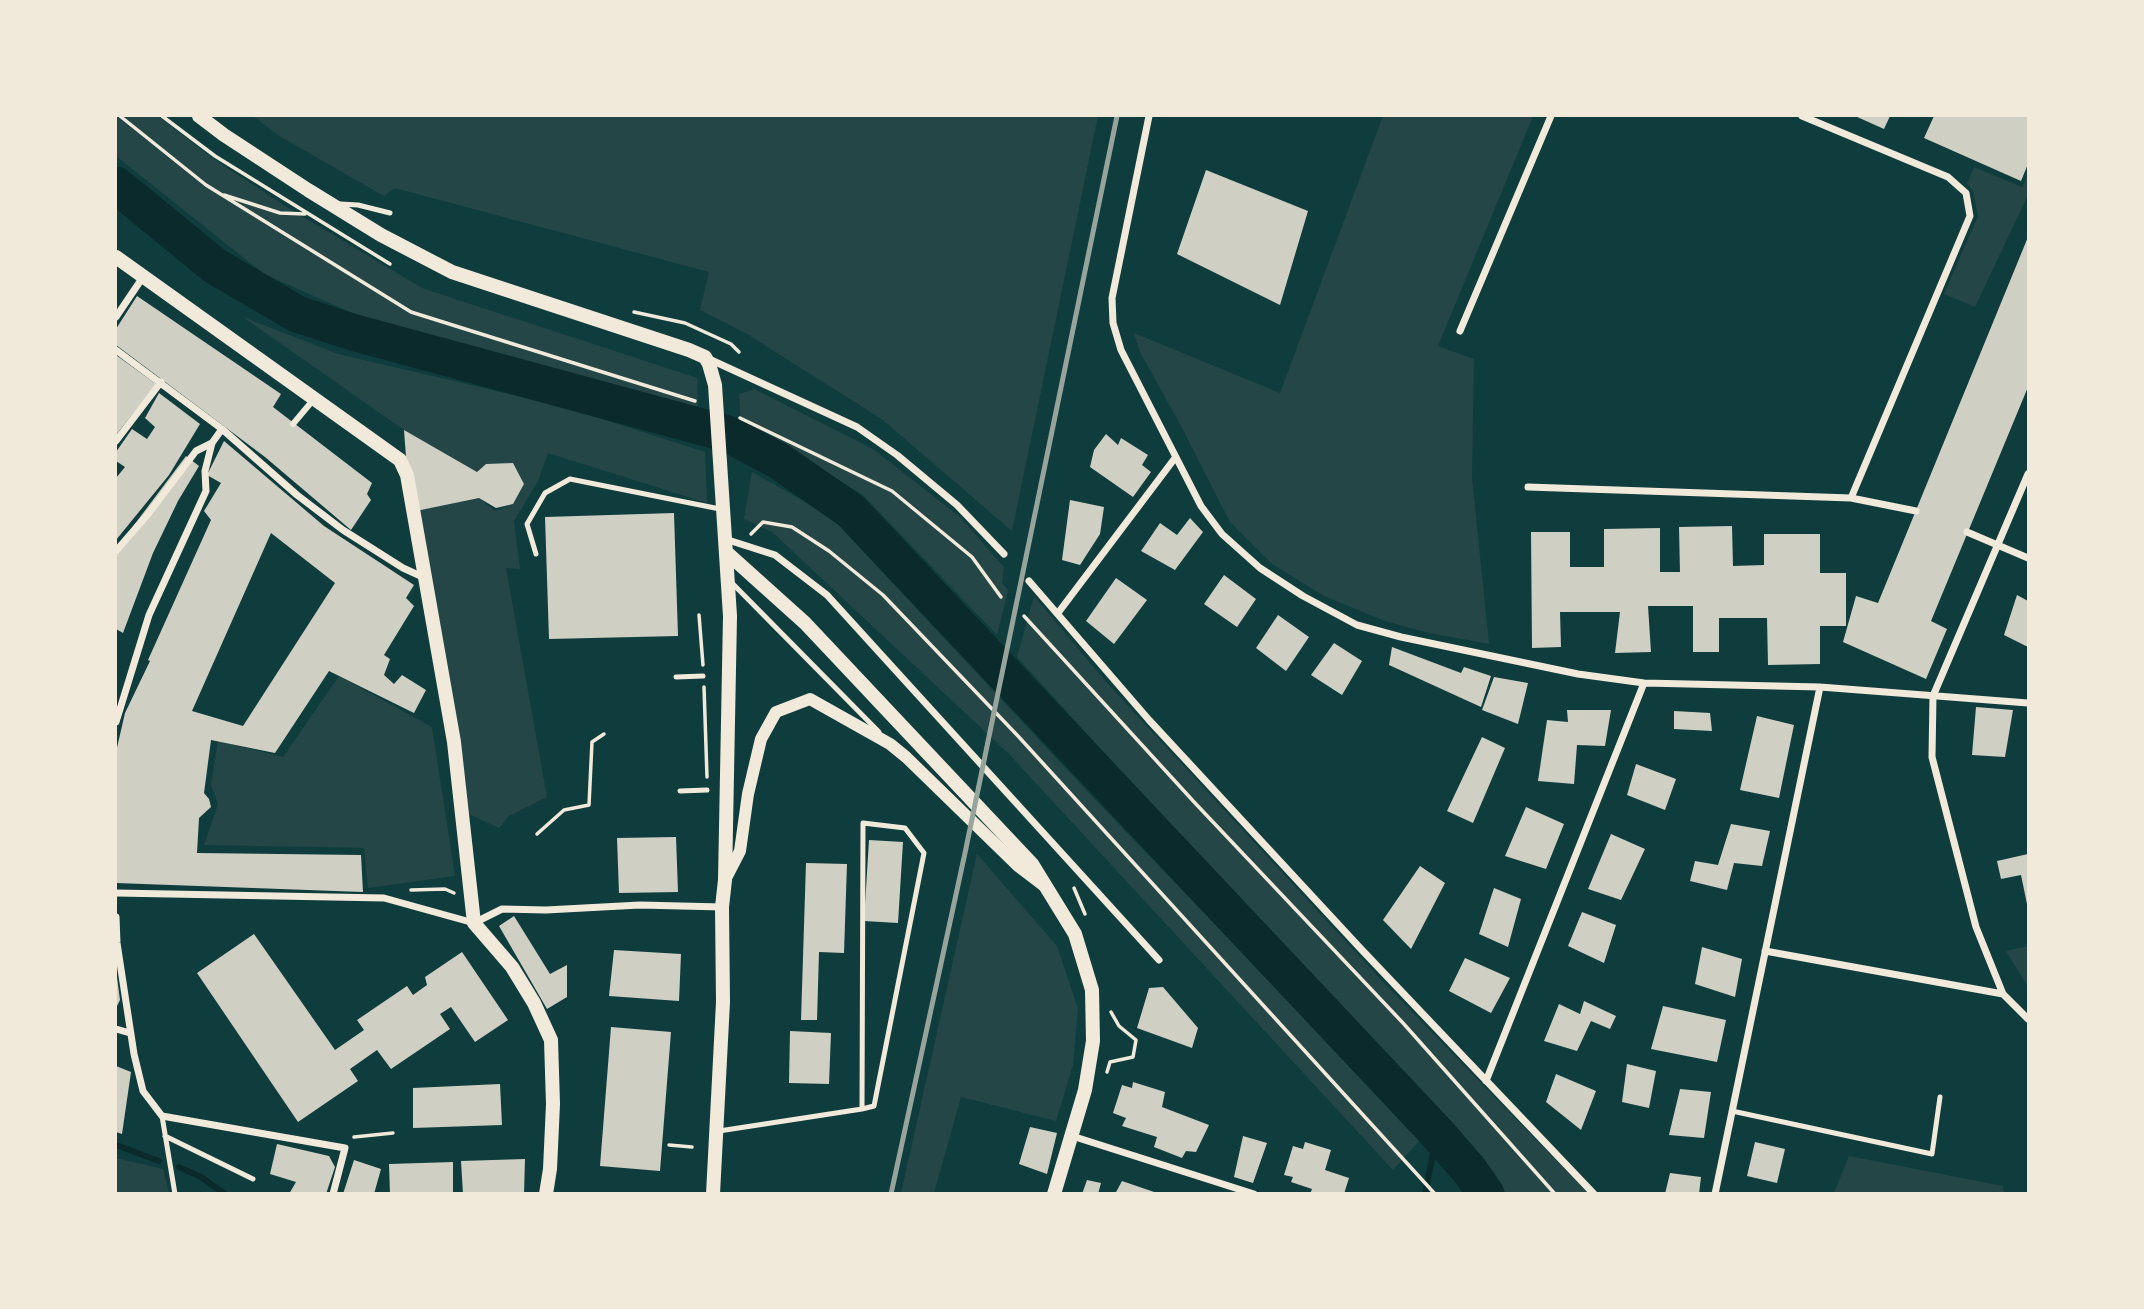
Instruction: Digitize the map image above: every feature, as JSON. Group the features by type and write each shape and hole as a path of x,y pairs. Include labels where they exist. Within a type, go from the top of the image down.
{"main road":[{"path":"199,116 330,204 381,235 452,272 705,357 709,364 715,385 729,579 725,880 722,907 723,1002 713,1194"},
{"path":"116,257 400,460 407,475 454,742 474,923 512,967 534,1003 551,1040 553,1104 546,1194"},
{"path":"725,545 805,623 1032,864 1074,934 1092,990 1093,1041 1085,1090 1054,1194"}],"street":[{"path":"1149,116 1112,298 1113,323 1121,350 1200,506 1222,534 1260,568 1303,596 1357,625 1529,664 1644,682 1820,687 2028,703"},
{"path":"1460,331 1551,116"},
{"path":"1802,116 1948,177 1966,192 1970,216 1851,498"},
{"path":"116,317 144,277"},
{"path":"116,350 162,382 262,460 343,530 403,568 426,578"},
{"path":"705,357 857,427 957,505 1004,554"},
{"path":"116,441 162,382"},
{"path":"293,424 314,399"},
{"path":"116,722 149,615 206,491 205,471 212,443 222,429"},
{"path":"116,551 196,451 212,443"},
{"path":"1058,613 1175,458"},
{"path":"2028,474 1933,696 1932,757 1976,927 2003,994 2028,1019"},
{"path":"1528,487 1851,498 1916,511"},
{"path":"1967,532 2028,558"},
{"path":"725,545 741,543 775,555 828,595 1159,960"},
{"path":"1029,581 1149,720 1594,1194"},
{"path":"1486,1081 1644,682"},
{"path":"1715,1194 1820,687"},
{"path":"725,880 740,851 748,794 761,739 776,712 810,699 890,744 1018,866 1048,889"},
{"path":"116,893 384,898 474,923 502,909 640,905 722,907"},
{"path":"116,916 117,943 130,1033 143,1091 162,1115 345,1148 333,1194"},
{"path":"1765,951 2003,994"},
{"path":"116,1029 130,1033"},
{"path":"1072,1136 1254,1194"}],"lane":[{"path":"330,204 358,205 390,213"},
{"path":"536,554 527,524 545,493 570,479 723,510"},
{"path":"729,579 890,744"},
{"path":"676,677 703,676"},
{"path":"680,791 707,790"},
{"path":"716,1132 862,1109 874,1106 924,853 905,828 863,823 862,1109"},
{"path":"1732,1111 1932,1154 1940,1097"},
{"path":"162,1115 175,1194"},
{"path":"165,1136 253,1179"}],"path":[{"path":"120,116 206,185 411,312 695,401"},
{"path":"162,116 215,156 390,264"},
{"path":"219,193 280,213 307,214"},
{"path":"633,312 685,323 731,344 739,352"},
{"path":"740,418 892,491 972,557 1000,597"},
{"path":"741,543 763,522 792,527 829,551 883,595 1018,736 1434,1193"},
{"path":"1024,616 1195,803 1404,1023 1555,1194"},
{"path":"537,834 564,810 589,804 592,742 604,734"},
{"path":"337,1146 351,1137 393,1133"},
{"path":"669,1145 692,1147"}],"shaded area":[{"path":"116,116 158,116 211,157 285,206 422,288 697,378 698,408 368,320 264,274 116,156"},
{"path":"253,116 1098,116 1012,531 883,420 747,334 700,310 709,272 395,188 384,196 281,137"},
{"path":"1383,116 1533,116 1438,346 1474,359 1472,477 1489,644 1429,633 1385,621 1324,596 1272,564 1230,522 1140,352 1134,333 1280,393"},
{"path":"1974,167 2022,187 2028,174 2028,195 1975,307 1944,294 1978,216 1973,191 1967,184"},
{"path":"243,317 338,354 565,407 705,452 707,503 548,453 538,481 514,521 520,569 506,568 547,797 509,816 499,828 469,814 418,510 479,498 495,511 513,504 524,484 514,464 486,464 477,472 404,430"},
{"path":"754,389 873,449 960,517 1004,567 1002,583 1008,590 997,635 863,495 777,442 741,425 739,394"},
{"path":"752,472 830,516 1087,791 1421,1139 1393,1170 1009,754 772,532 744,519"},
{"path":"1034,596 1107,683 1386,985 1588,1193 1506,1193 1361,1026 1202,860 1017,657"},
{"path":"339,676 432,727 455,876 368,888 364,848 204,845 218,804 211,785 218,741 283,757"},
{"path":"977,854 1057,946 1078,1009 1073,1065 1056,1121 961,1097 934,1193 901,1193"},
{"path":"2028,946 2028,987 2006,951"},
{"path":"1849,1156 2003,1186 2004,1193 1834,1193"},
{"path":"116,1158 163,1169 169,1193 116,1193"}],"building":[{"path":"1855,116 1890,116 1884,129"},
{"path":"1934,116 2028,116 2028,164 2021,181 1924,138"},
{"path":"1206,170 1308,211 1280,305 1177,254"},
{"path":"2028,237 2028,387 1931,621 1947,629 1926,679 1843,642 1856,596 1878,603"},
{"path":"137,296 281,394 273,407 372,483 367,494 371,500 351,530 265,457 116,345 116,329"},
{"path":"116,355 156,384 116,435"},
{"path":"159,393 200,424 169,475 116,540 116,478 125,467 116,461 116,452 132,429 147,439 155,427 145,418"},
{"path":"404,430 477,472 486,464 513,463 524,484 513,504 496,508 479,498 416,511"},
{"path":"1106,434 1118,445 1121,438 1148,455 1142,465 1151,472 1133,497 1090,467 1094,450"},
{"path":"224,441 324,526 414,585 406,598 414,606 384,655 390,659 384,675 394,684 402,675 426,690 414,713 329,671 275,753 211,740 204,793 211,807 199,818 197,853 361,855 363,892 116,883 116,752 125,713 211,520 204,511 221,483 207,475","holes":["271,533 335,583 243,726 192,711"]},
{"path":"186,456 199,466 178,501 153,553 123,633 116,629 116,549"},
{"path":"1070,500 1104,507 1100,534 1080,565 1062,560"},
{"path":"674,513 678,636 549,639 545,517"},
{"path":"1190,518 1203,532 1175,570 1141,551 1160,523 1177,535"},
{"path":"1732,526 1733,566 1764,565 1764,534 1820,534 1820,573 1846,573 1846,626 1820,626 1820,664 1768,665 1767,618 1719,618 1719,652 1693,652 1693,606 1648,606 1651,652 1615,653 1620,612 1560,612 1561,647 1532,648 1531,532 1570,532 1570,567 1604,567 1604,529 1660,528 1660,572 1680,572 1679,527"},
{"path":"1224,575 1256,599 1237,627 1204,604"},
{"path":"1116,578 1147,600 1114,644 1086,621"},
{"path":"2017,595 2028,601 2028,647 2004,635"},
{"path":"1278,615 1309,637 1286,671 1256,648"},
{"path":"1334,643 1362,661 1342,695 1311,675"},
{"path":"1392,647 1461,673 1464,667 1491,676 1481,707 1389,665"},
{"path":"1494,677 1528,683 1518,724 1482,710"},
{"path":"1976,707 2013,710 2005,757 1972,755"},
{"path":"1567,710 1611,710 1605,746 1577,745 1574,784 1538,781 1547,720 1568,722"},
{"path":"1674,711 1710,713 1712,731 1674,729"},
{"path":"1757,716 1794,725 1779,798 1740,790"},
{"path":"1482,737 1505,748 1473,823 1447,811"},
{"path":"1636,764 1676,779 1665,810 1627,795"},
{"path":"1526,807 1564,824 1546,869 1505,856"},
{"path":"1731,824 1770,831 1762,866 1734,863 1727,890 1690,881 1695,861 1718,865"},
{"path":"1611,834 1645,849 1621,900 1588,889"},
{"path":"676,837 678,892 619,893 617,838"},
{"path":"869,840 903,842 898,923 864,921"},
{"path":"2028,854 2027,904 2021,875 2001,879 1997,861"},
{"path":"806,863 847,864 844,953 819,952 817,1020 801,1020"},
{"path":"1420,866 1445,883 1411,949 1383,920"},
{"path":"1494,888 1521,899 1508,947 1479,934"},
{"path":"1582,912 1616,925 1604,963 1568,946"},
{"path":"514,916 550,974 567,965 567,997 547,1009 499,926"},
{"path":"254,934 335,1050 364,1030 357,1020 407,986 413,995 427,985 425,977 462,952 508,1020 475,1042 451,1007 440,1014 450,1029 391,1069 377,1050 350,1069 358,1081 298,1122 197,973"},
{"path":"1702,947 1742,959 1735,997 1695,984"},
{"path":"614,950 681,954 679,1001 609,996"},
{"path":"1465,958 1510,978 1491,1013 1449,991"},
{"path":"116,977 120,1000 116,1008"},
{"path":"1163,987 1198,1028 1192,1048 1137,1028 1149,988"},
{"path":"1584,1001 1616,1016 1610,1029 1591,1021 1577,1051 1544,1041 1559,1004 1580,1014"},
{"path":"1663,1006 1726,1020 1717,1062 1651,1049"},
{"path":"611,1027 671,1032 660,1171 600,1166"},
{"path":"790,1031 831,1033 829,1084 789,1083"},
{"path":"1627,1064 1656,1071 1649,1108 1622,1102"},
{"path":"116,1066 131,1072 122,1134 116,1132"},
{"path":"1556,1074 1596,1091 1581,1130 1546,1102"},
{"path":"1133,1082 1165,1092 1162,1107 1209,1125 1196,1152 1186,1151 1182,1158 1154,1147 1157,1137 1122,1126 1126,1118 1113,1113 1122,1085 1132,1088"},
{"path":"500,1084 502,1125 413,1128 413,1088"},
{"path":"1680,1089 1711,1092 1704,1138 1669,1135"},
{"path":"1030,1127 1057,1133 1047,1174 1019,1164"},
{"path":"1243,1136 1267,1143 1253,1183 1234,1177"},
{"path":"1305,1142 1331,1150 1325,1170 1349,1178 1344,1194 1310,1194 1312,1189 1291,1182 1293,1177 1284,1175 1293,1146 1303,1149"},
{"path":"1755,1142 1785,1149 1777,1183 1747,1176"},
{"path":"277,1144 329,1156 335,1167 326,1194 289,1194 296,1182 270,1174"},
{"path":"525,1159 524,1194 463,1194 461,1161"},
{"path":"354,1160 381,1169 374,1194 343,1194"},
{"path":"453,1162 453,1194 390,1194 389,1164"},
{"path":"1670,1173 1701,1177 1699,1194 1665,1194"},
{"path":"1087,1180 1101,1183 1098,1194 1082,1194"},
{"path":"1122,1181 1157,1193 1115,1194"}],"waterway":[{"path":"116,185 215,266 297,314 352,332 728,434 779,461 851,511 1437,1133 1486,1194"},
{"path":"1425,1194 1437,1133"},
{"path":"116,1145 159,1161"},
{"path":"179,1167 201,1177 225,1194"}],"railway":[{"path":"891,1194 965,853 1117,116"}]}
